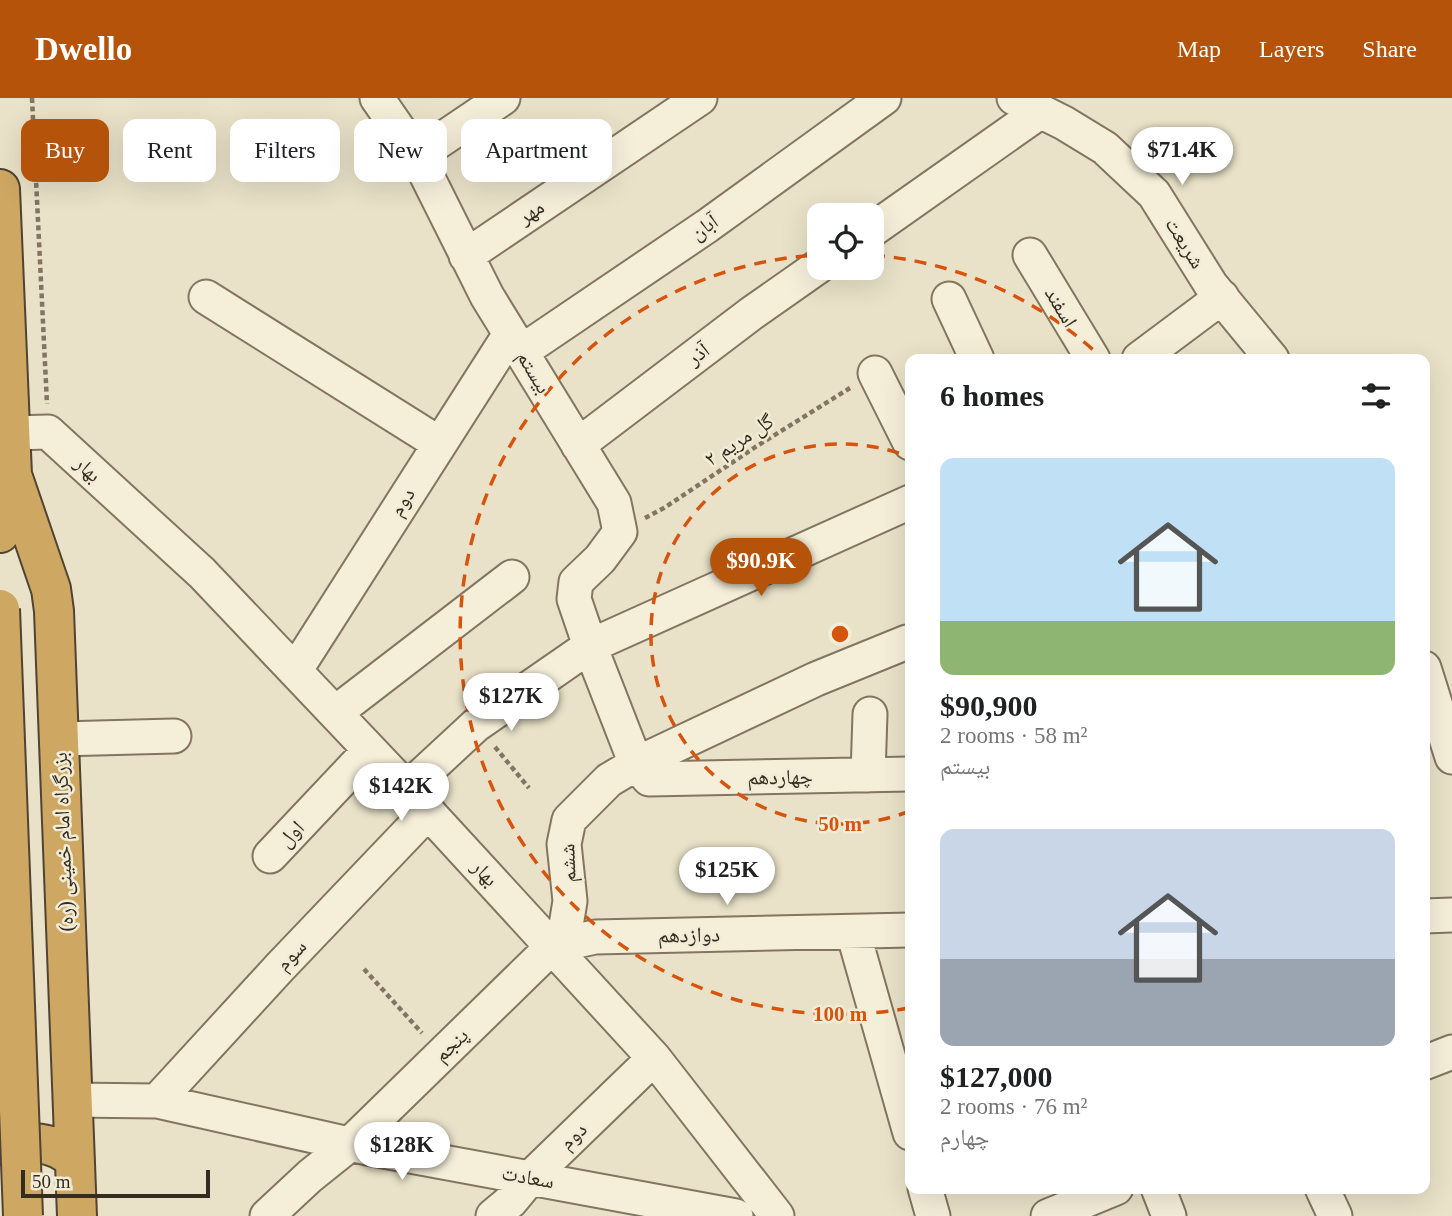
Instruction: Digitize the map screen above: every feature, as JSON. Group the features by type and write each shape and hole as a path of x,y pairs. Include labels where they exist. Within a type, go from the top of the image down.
{"highway":[{"name":"بزرگراه امام خمینی (ره)","path":"0,189 12,475 0,533"},
{"name":"بزرگراه امام خمینی (ره)","path":"12,475 52,594 54,611 77,1216"},
{"path":"0,609 23,1216"},
{"path":"0,1145 35,1142 64,1151 75,1160"}],"street":[{"name":"بیستم","path":"377,98 391,119"},
{"path":"447,136 503,98"},
{"name":"مهر","path":"466,256 700,98"},
{"name":"آبان","path":"516,343 707,226 884,98"},
{"path":"884,220 1028,105"},
{"name":"شریعت","path":"1028,105 1105,148 1154,194 1212,285 1268,354"},
{"name":"بیستم","path":"430,182 487,296 614,503 620,532"},
{"name":"اسفند","path":"1030,255 1090,354"},
{"name":"آذر","path":"578,445 807,274"},
{"path":"206,297 440,444"},
{"path":"1146,354 1222,297"},
{"path":"949,299 975,354"},
{"name":"دوم","path":"295,671 440,444 516,343"},
{"path":"875,373 905,433"},
{"name":"بهار","path":"10,433 48,432 202,573 417,800 654,1058 777,1216"},
{"path":"590,646 905,504"},
{"path":"620,532 600,559 576,582 574,598 590,646 642,771"},
{"path":"335,713 512,577"},
{"name":"ششم","path":"553,946 565,932 570,901 564,844 569,820 609,780 642,771 816,679 905,642"},
{"name":"سوم","path":"157,1101 280,967 477,725 590,646"},
{"path":"1430,696 1442,752"},
{"path":"868,775 870,714"},
{"path":"59,739 174,736"},
{"name":"اول","path":"270,856 370,750"},
{"name":"چهاردهم","path":"642,771 905,774"},
{"path":"1430,916 1452,915"},
{"name":"دوازدهم","path":"553,946 595,937 905,930"},
{"path":"853,932 905,1115"},
{"name":"پنجم","path":"267,1216 350,1144 553,946"},
{"path":"1430,1061 1452,1052"},
{"name":"دوم","path":"514,1203 654,1058"},
{"name":"سعادت","path":"72,1100 157,1101 350,1144 514,1203 736,1216"},
{"path":"927,1194 933,1216"},
{"path":"1048,1216 1101,1194"},
{"path":"1160,1194 1169,1216"},
{"path":"1325,1194 1335,1216"}],"path":[{"name":"گل مریم ۲","path":"620,532 664,509 757,446 875,373"},
{"path":"477,725 529,788"},
{"path":"364,969 441,1055"}]}
